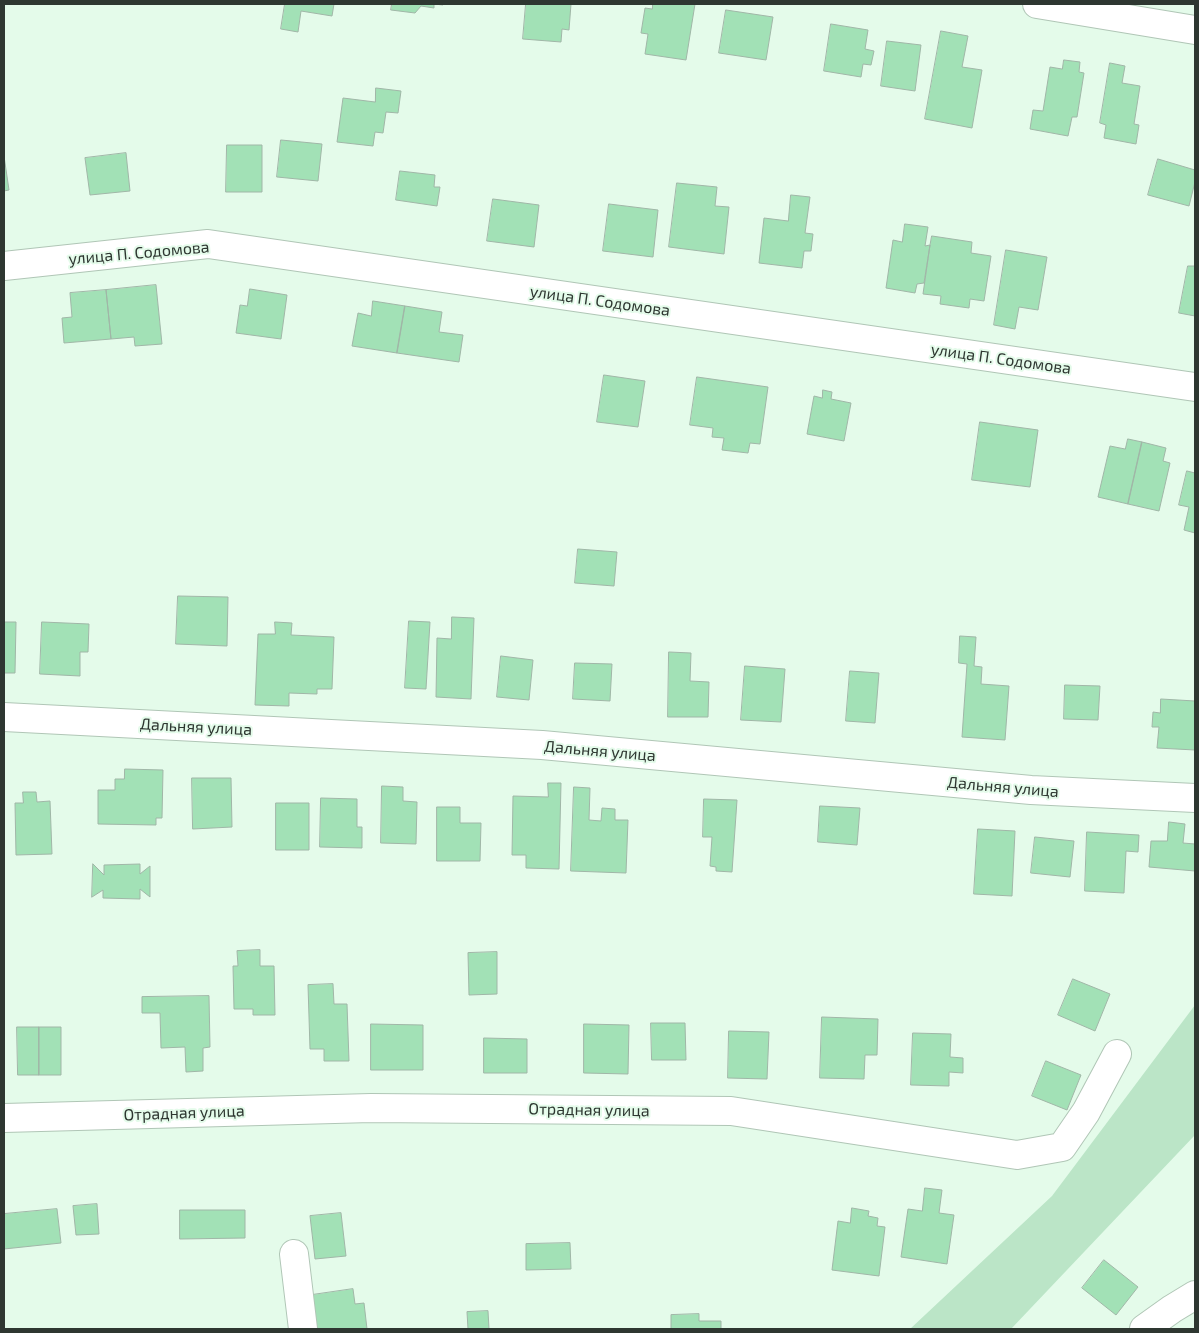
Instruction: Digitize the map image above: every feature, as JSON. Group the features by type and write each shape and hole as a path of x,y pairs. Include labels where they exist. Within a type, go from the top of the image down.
{"street":[{"path":"1037,4 1195,30"},
{"name":"улица П. Содомова","path":"4,266 208,244 1195,387"},
{"name":"Дальняя улица","path":"4,717 542,745 1031,790 1195,798"},
{"name":"Отрадная улица","path":"4,1118 371,1108 731,1111 1017,1155 1062,1147 1086,1112 1117,1054"},
{"path":"294,1254 303,1329"},
{"path":"1144,1329 1195,1295"}],"green space":[{"path":"1195,1005 1195,1135 1011,1329 910,1329 1052,1196"}],"building":[{"path":"285,4 334,4 332,16 301,11 298,32 281,29"},
{"path":"392,4 434,4 434,8 421,6 415,13 391,10"},
{"path":"526,4 571,4 569,30 562,29 561,42 523,39"},
{"path":"653,4 695,4 686,60 645,54 648,34 641,33 645,8 652,9"},
{"path":"726,10 773,17 766,60 719,53"},
{"path":"831,24 868,30 865,49 874,51 871,65 863,64 861,77 824,71"},
{"path":"941,31 968,36 962,67 982,70 972,128 925,119"},
{"path":"887,41 921,45 915,91 881,86"},
{"path":"1064,60 1080,62 1079,72 1084,73 1077,117 1072,117 1068,136 1030,129 1033,110 1043,111 1050,67 1062,69"},
{"path":"1110,63 1125,66 1122,83 1140,86 1134,124 1139,125 1136,144 1104,138 1106,125 1100,123"},
{"path":"376,88 401,91 398,113 386,112 383,133 375,132 373,146 337,142 343,98 375,102"},
{"path":"281,140 322,144 318,181 277,177"},
{"path":"227,145 262,145 262,192 226,192"},
{"path":"126,153 130,191 90,195 85,158"},
{"path":"4,156 9,190 4,191"},
{"path":"1158,159 1195,170 1195,182 1189,206 1148,195"},
{"path":"400,171 435,175 434,187 440,187 437,206 396,200"},
{"path":"677,183 717,187 715,206 729,207 724,254 669,247"},
{"path":"791,195 810,197 805,233 813,234 811,251 804,251 802,268 759,263 764,218 788,221"},
{"path":"493,199 539,205 534,247 487,241"},
{"path":"609,204 658,210 653,257 603,251"},
{"path":"905,224 928,227 925,246 930,245 924,283 917,284 915,293 886,288 893,240 902,242"},
{"path":"932,236 972,242 971,253 991,256 984,301 970,299 969,308 940,304 941,296 923,294"},
{"path":"1006,250 1047,257 1038,310 1019,307 1015,329 994,325"},
{"path":"1188,266 1195,266 1195,316 1179,313"},
{"path":"156,285 162,344 135,346 134,337 111,339 106,290"},
{"path":"250,289 287,295 281,339 236,333 240,305 247,306"},
{"path":"106,290 111,339 64,343 62,318 72,317 70,293"},
{"path":"373,301 405,306 397,353 352,346 358,313 371,316"},
{"path":"405,306 442,312 439,332 463,335 459,362 397,353"},
{"path":"604,375 645,381 638,427 597,422"},
{"path":"697,377 768,387 760,444 750,443 748,453 722,450 724,438 712,437 713,428 690,425"},
{"path":"823,390 832,392 831,399 851,403 844,441 807,434 814,396 822,398"},
{"path":"980,422 1038,430 1030,487 972,480"},
{"path":"1128,439 1142,442 1128,504 1098,497 1110,446 1125,449"},
{"path":"1142,442 1166,448 1163,461 1170,463 1159,511 1128,504"},
{"path":"1187,471 1195,473 1195,533 1184,530 1189,507 1179,505"},
{"path":"578,549 617,552 614,586 575,583"},
{"path":"178,596 228,597 227,646 176,644"},
{"path":"452,617 474,618 471,699 436,697 437,638 451,639"},
{"path":"409,621 430,622 426,689 405,688"},
{"path":"4,622 16,622 15,673 4,673"},
{"path":"42,622 89,624 88,652 80,652 80,676 40,674"},
{"path":"275,622 292,623 291,635 334,637 332,689 317,689 317,694 289,693 289,706 255,705 258,634 275,634"},
{"path":"960,636 976,637 974,666 982,667 981,684 1009,686 1005,740 962,737 967,664 959,663"},
{"path":"669,652 691,653 690,681 709,682 708,717 668,717"},
{"path":"501,656 533,660 529,700 497,697"},
{"path":"575,663 612,664 610,701 573,699"},
{"path":"745,666 785,669 781,722 741,720"},
{"path":"850,671 879,673 875,723 846,721"},
{"path":"1065,685 1100,686 1098,720 1064,719"},
{"path":"1161,699 1195,701 1195,750 1157,748 1159,727 1152,727 1153,712 1160,713"},
{"path":"125,769 163,770 162,818 156,818 156,825 98,824 98,790 115,790 115,779 124,779"},
{"path":"192,778 231,778 232,827 193,829"},
{"path":"548,783 561,783 559,869 526,868 526,855 512,855 513,796 548,797"},
{"path":"382,786 403,787 403,801 417,802 416,844 381,843"},
{"path":"574,787 590,788 589,820 601,821 602,808 615,809 615,820 628,820 626,873 571,871"},
{"path":"23,792 36,792 37,802 50,801 52,854 16,855 15,803 23,803"},
{"path":"321,798 357,799 357,827 362,827 362,848 320,847"},
{"path":"704,799 737,800 732,872 716,871 716,867 710,866 712,837 703,837"},
{"path":"276,803 309,803 309,850 276,850"},
{"path":"820,806 860,808 857,845 818,842"},
{"path":"437,807 460,807 460,823 481,823 480,861 437,861"},
{"path":"1169,822 1185,824 1183,843 1195,844 1195,871 1149,867 1151,841 1167,841"},
{"path":"978,829 1015,831 1012,896 974,894"},
{"path":"1087,832 1139,835 1138,852 1126,851 1124,893 1085,891"},
{"path":"1035,837 1074,841 1070,877 1031,873"},
{"path":"93,864 104,875 104,865 140,864 140,874 150,866 150,897 140,889 140,899 103,898 103,890 92,897"},
{"path":"260,950 260,966 274,966 275,1015 253,1015 253,1009 234,1009 233,966 238,966 237,951"},
{"path":"497,952 497,994 469,995 468,953"},
{"path":"1073,979 1110,994 1095,1031 1058,1015"},
{"path":"333,984 334,1004 347,1004 349,1061 324,1061 324,1049 310,1049 308,985"},
{"path":"209,996 210,1047 203,1048 203,1071 186,1072 185,1047 161,1048 160,1013 142,1013 142,997"},
{"path":"822,1017 878,1019 877,1055 865,1055 864,1079 820,1078"},
{"path":"651,1023 685,1023 686,1060 652,1060"},
{"path":"371,1024 423,1025 423,1070 371,1070"},
{"path":"584,1024 629,1025 628,1074 584,1073"},
{"path":"17,1027 39,1027 39,1075 18,1075"},
{"path":"39,1027 61,1027 61,1075 39,1075"},
{"path":"729,1031 769,1032 767,1079 728,1078"},
{"path":"913,1033 951,1034 950,1057 963,1058 963,1073 949,1072 949,1086 911,1085"},
{"path":"484,1038 527,1039 527,1073 484,1073"},
{"path":"1046,1061 1081,1075 1067,1110 1032,1096"},
{"path":"925,1188 942,1190 939,1213 954,1215 947,1264 901,1257 908,1209 922,1211"},
{"path":"97,1204 99,1234 76,1235 73,1206"},
{"path":"852,1208 869,1211 868,1216 878,1218 877,1226 885,1227 879,1276 832,1270 838,1221 850,1223"},
{"path":"57,1209 61,1243 4,1249 4,1214"},
{"path":"180,1210 245,1210 245,1238 180,1239"},
{"path":"341,1213 346,1256 315,1259 310,1216"},
{"path":"570,1243 571,1269 526,1270 526,1244"},
{"path":"1104,1260 1138,1287 1116,1315 1082,1288"},
{"path":"353,1289 355,1304 364,1303 367,1329 309,1329 305,1296"},
{"path":"488,1311 489,1329 468,1329 467,1312"},
{"path":"699,1314 699,1321 721,1321 721,1329 671,1329 671,1315"}]}
